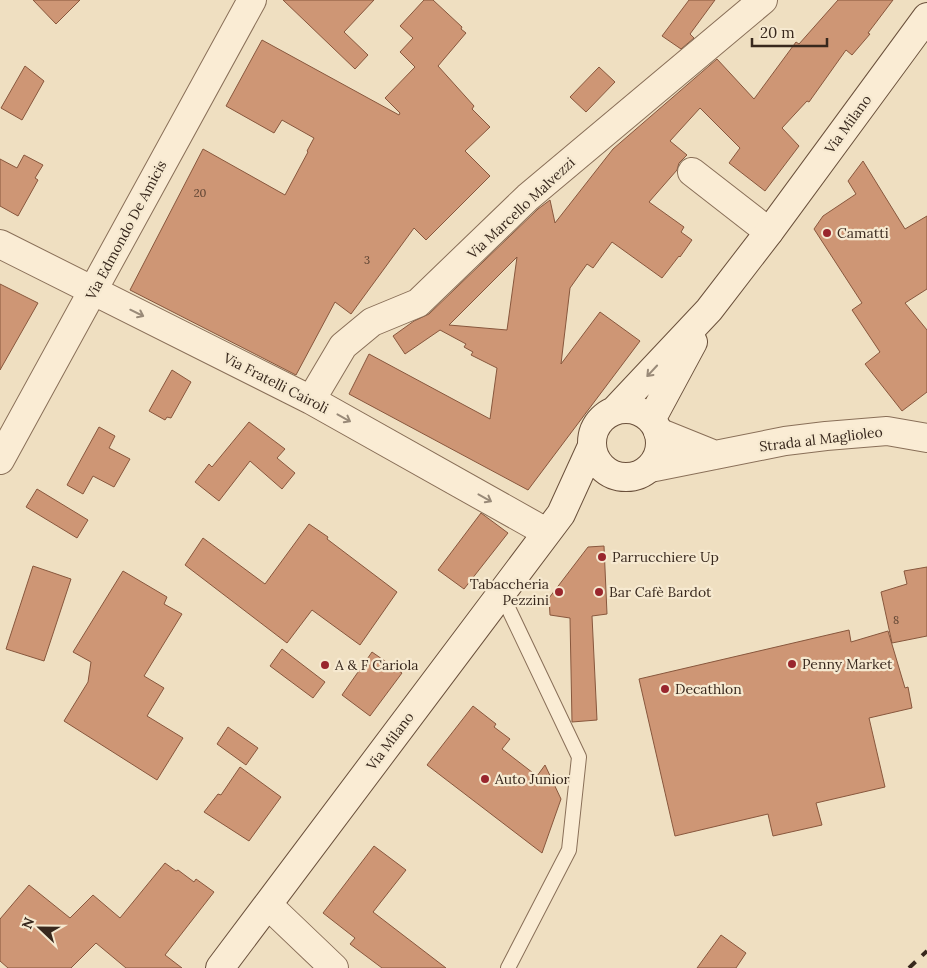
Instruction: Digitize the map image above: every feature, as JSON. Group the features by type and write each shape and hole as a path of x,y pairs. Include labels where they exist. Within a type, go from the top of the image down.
{"street":[{"name":"Via Edmondo De Amicis","path":"0,460 252,0"},
{"name":"Via Marcello Malvezzi","path":"311,400 343,346 372,322 418,303 528,197 764,0"},
{"name":"Via Milano","path":"614,411 709,310 769,232 927,17"},
{"path":"692,172 769,232"},
{"name":"Via Fratelli Cairoli","path":"0,244 554,523"},
{"name":"Via Milano","path":"655,426 709,310"},
{"path":"655,426 659,451 650,468 635,476 615,476 606,471 594,456 592,446 593,435 598,425 614,411 624,409 634,410 643,414 655,426 714,454"},
{"name":"Strada al Maglioleo","path":"650,468 785,441 887,431 927,438"},
{"name":"Via Milano","path":"220,968 554,523 592,446"},
{"name":"Via Milano","path":"554,523 615,476"},
{"path":"268,904 334,968"}],"lane":[{"path":"501,593 579,757 568,850 508,968"}],"building":[{"path":"33,0 80,0 56,24"},
{"path":"283,0 374,0 344,32 368,55 355,69"},
{"path":"424,0 433,0 466,33 438,66 474,106 472,109 490,127 465,151 490,176 426,240 414,228 351,314 335,302 296,375 130,290 203,149 285,195 308,152 314,138 282,120 274,133 226,106 262,40 399,115 400,113 385,98 415,67 400,52 413,38 400,26"},
{"path":"689,0 715,0 690,34 694,38 681,49 662,36"},
{"path":"838,0 893,0 868,33 870,34 852,55 846,50 809,102 807,101 782,128 799,146 765,191 729,163 740,148 700,108 670,141 687,155 679,163 677,170 649,202 684,227 681,232 692,240 662,278 612,242 593,268 587,264 570,288 561,364 600,312 640,341 528,490 349,394 369,354 490,419 497,368 471,355 473,352 464,347 466,344 440,330 405,354 393,336 414,321 429,314 538,209 550,200 555,223 613,149 717,59 754,99 796,42 799,44","holes":["517,257 507,330 449,325"]},
{"path":"25,66 44,81 22,120 1,108"},
{"path":"599,67 615,82 586,112 570,97"},
{"path":"24,155 43,165 35,178 38,180 18,216 0,206 0,159 17,168"},
{"path":"863,161 905,229 927,216 927,289 905,303 927,330 927,392 902,411 865,364 880,352 852,310 862,303 814,229 823,216 856,194 848,181"},
{"path":"0,284 38,303 0,370"},
{"path":"172,370 191,382 171,418 167,417 165,420 149,411"},
{"path":"249,422 285,449 277,458 295,473 282,489 250,461 219,501 195,482 209,464 212,467"},
{"path":"99,427 115,436 109,448 130,459 114,487 93,476 83,494 67,485"},
{"path":"37,489 88,520 77,538 26,507"},
{"path":"481,513 508,533 464,589 438,570"},
{"path":"309,524 397,592 360,645 312,610 287,643 185,565 203,538 265,584"},
{"path":"604,546 607,614 592,616 597,720 572,722 570,618 550,615 549,598 588,547"},
{"path":"33,566 71,579 44,661 6,649"},
{"path":"927,567 927,636 892,643 881,592 907,584 904,571"},
{"path":"123,571 167,597 164,604 182,614 144,676 164,688 147,716 183,738 157,780 64,721 88,682 91,662 73,652"},
{"path":"849,630 851,642 888,631 905,688 908,687 912,708 869,718 885,787 816,803 822,825 773,836 768,814 675,836 639,679"},
{"path":"282,649 325,682 313,698 270,666"},
{"path":"372,652 402,673 370,716 342,695"},
{"name":"Auto Junior","path":"473,706 496,724 494,727 510,739 502,749 537,776 545,765 561,799 542,853 427,765"},
{"path":"228,727 258,748 246,765 217,744"},
{"path":"240,767 281,797 249,841 204,812 218,794 221,795"},
{"path":"374,846 406,870 373,912 446,968 382,968 350,944 355,938 323,913"},
{"path":"165,863 194,882 196,879 214,892 165,955 182,968 126,968 96,943 71,968 8,968 0,961 0,919 29,885 70,918 93,895 120,918"},
{"path":"721,935 746,953 736,968 697,968"}],"railway":[{"path":"909,968 927,951"}],"place":[{"name":"Camatti","path":"827,233"},
{"name":"Parrucchiere Up","path":"602,557"},
{"name":"Tabaccheria Pezzini","path":"559,592"},
{"name":"Bar Cafè Bardot","path":"599,592"},
{"name":"Penny Market","path":"792,664"},
{"name":"A & F Cariola","path":"325,665"},
{"name":"Decathlon","path":"665,689"},
{"name":"Auto Junior","path":"485,779"}]}
